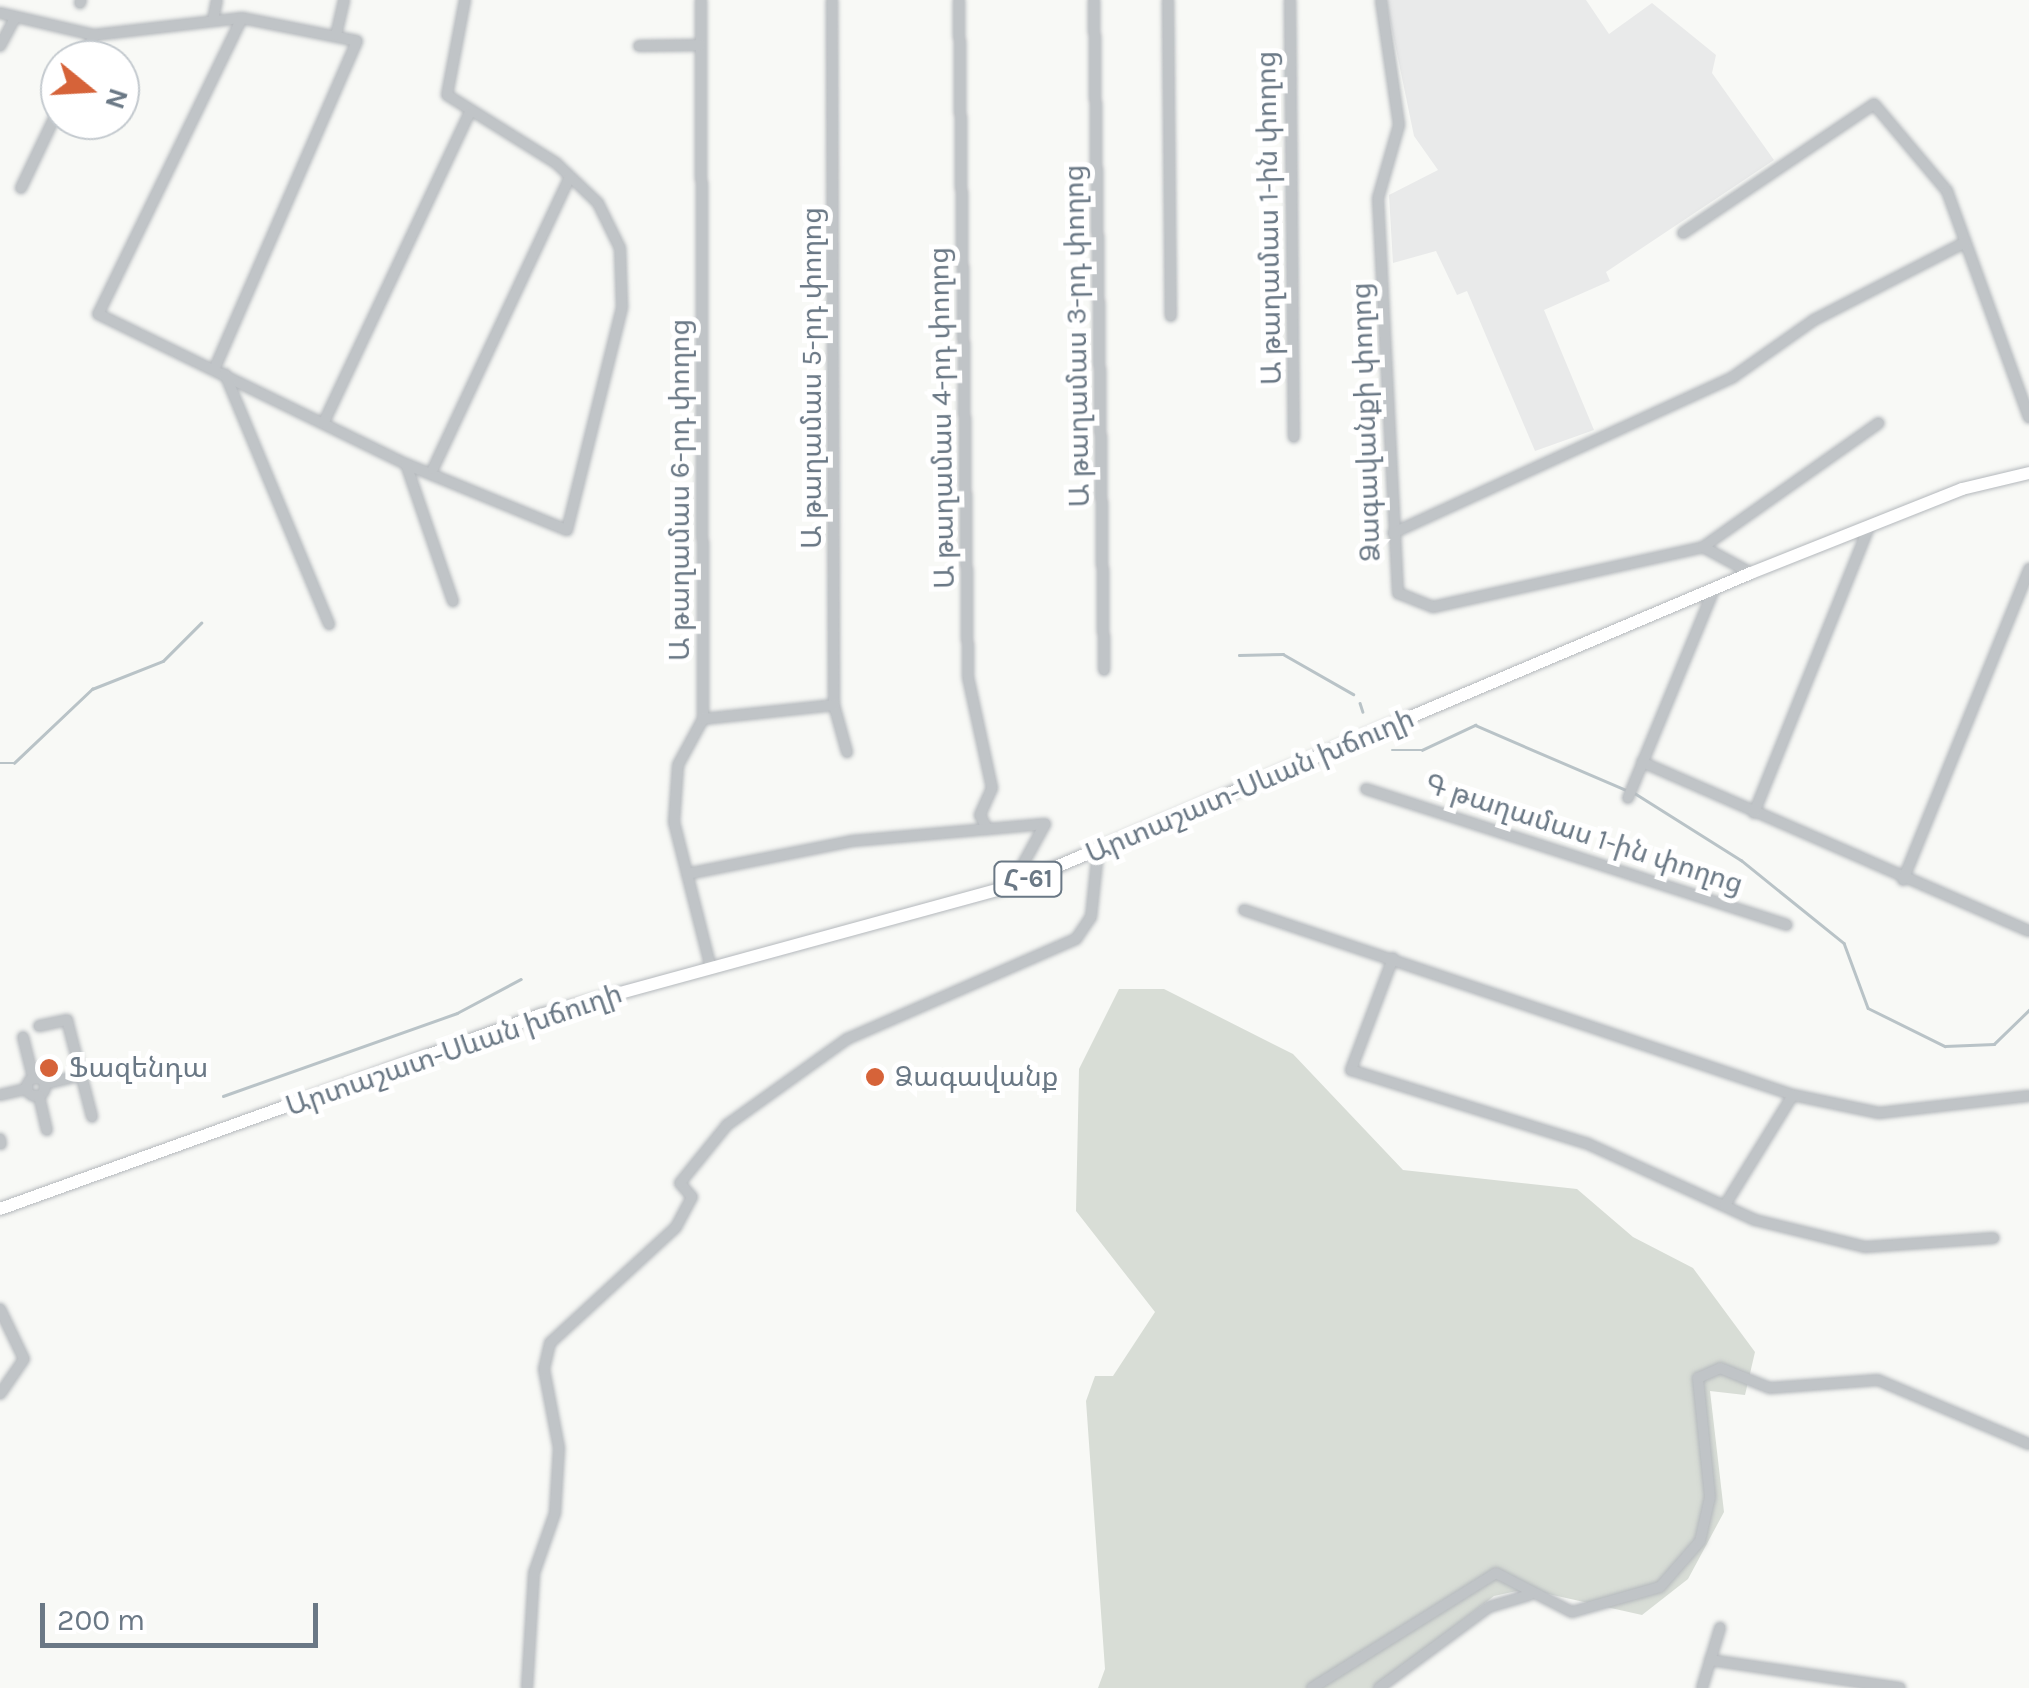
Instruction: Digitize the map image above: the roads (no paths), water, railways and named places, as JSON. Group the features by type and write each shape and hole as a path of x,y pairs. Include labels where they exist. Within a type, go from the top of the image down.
{"main road":[{"name":"Արտաշատ-Սևան խճուղի","path":"0,1209 540,1015 1011,886 1751,572 1870,525 2029,473"}],"street":[{"path":"213,20 218,0"},
{"path":"336,36 344,0"},
{"path":"242,18 98,314 220,370 406,464 433,469 567,530 622,306 620,248 598,203 570,176 469,114 447,95 465,0"},
{"name":"Ա թաղամաս 6-րդ փողոց","path":"700,0 703,719 678,765 674,822 711,968"},
{"name":"Ա թաղամաս 5-րդ փողոց","path":"832,0 834,705 847,752"},
{"name":"Ա թաղամաս 4-րդ փողոց","path":"959,0 968,677 992,788 980,815 987,828"},
{"name":"Ա թաղամաս 3-րդ փողոց","path":"1094,0 1104,670"},
{"path":"1168,0 1171,316"},
{"name":"Ա թաղամաս 1-ին փողոց","path":"1290,0 1294,436"},
{"name":"Ձագավանքի փողոց","path":"1382,0 1400,125 1378,198 1394,582 1418,608 1703,547"},
{"path":"0,12 94,35 242,18 357,41 357,56 220,370 330,624"},
{"path":"0,46 15,18"},
{"path":"92,40 94,35"},
{"path":"639,46 700,45"},
{"path":"1683,234 1874,104 1932,164 2029,418"},
{"path":"324,422 469,114"},
{"path":"21,188 44,140"},
{"path":"433,469 570,176"},
{"path":"1393,533 1687,400 1814,320 1964,243"},
{"path":"1751,572 1703,547 1880,424"},
{"path":"406,464 453,601"},
{"path":"1754,813 1870,525"},
{"path":"1903,880 2029,569"},
{"path":"1628,798 1714,589"},
{"path":"703,719 834,705"},
{"path":"1642,762 1903,880 2029,930"},
{"name":"Գ թաղամաս 1-ին փողոց","path":"1366,789 1786,925"},
{"path":"688,874 852,840 1045,824 1011,886"},
{"path":"527,1688 534,1573 555,1513 559,1448 544,1370 550,1343 676,1227 692,1197 680,1183 726,1125 847,1039 1076,940 1091,916 1098,852"},
{"path":"1244,910 1793,1096 1879,1113 2029,1096"},
{"path":"1394,958 1351,1070 1586,1142 1725,1206 1865,1247 1994,1238"},
{"path":"39,1026 67,1020 92,1117"},
{"path":"22,1036 33,1078 26,1089"},
{"path":"33,1078 45,1084 81,1074"},
{"path":"38,1096 45,1084"},
{"path":"0,1095 26,1089 38,1096 47,1130"},
{"path":"1725,1206 1793,1096"},
{"path":"0,1308 24,1359 0,1394"},
{"path":"1312,1688 1478,1579 1508,1575 1529,1594 1572,1612 1624,1604 1660,1588 1700,1541 1710,1496 1698,1378 1720,1368 1770,1388 1878,1380 2029,1444"},
{"path":"1379,1688 1490,1606 1529,1594"},
{"path":"1702,1688 1720,1628"},
{"path":"1710,1660 1900,1688"},
{"path":"1816,1688 1818,1674"}],"waterway":[{"path":"0,763 14,763 92,689 163,661 201,623"},
{"path":"1239,655 1283,654 1353,694"},
{"path":"1360,703 1363,712"},
{"path":"1392,750 1422,750 1475,725 1628,791"},
{"path":"1633,792 1741,860 1844,943 1868,1008 1945,1046 1994,1044 2029,1010"},
{"path":"223,1096 457,1013 521,979"}],"place":[{"name":"Ֆազենդա","path":"49,1068"},
{"name":"Ձագավանք","path":"875,1077"}]}
